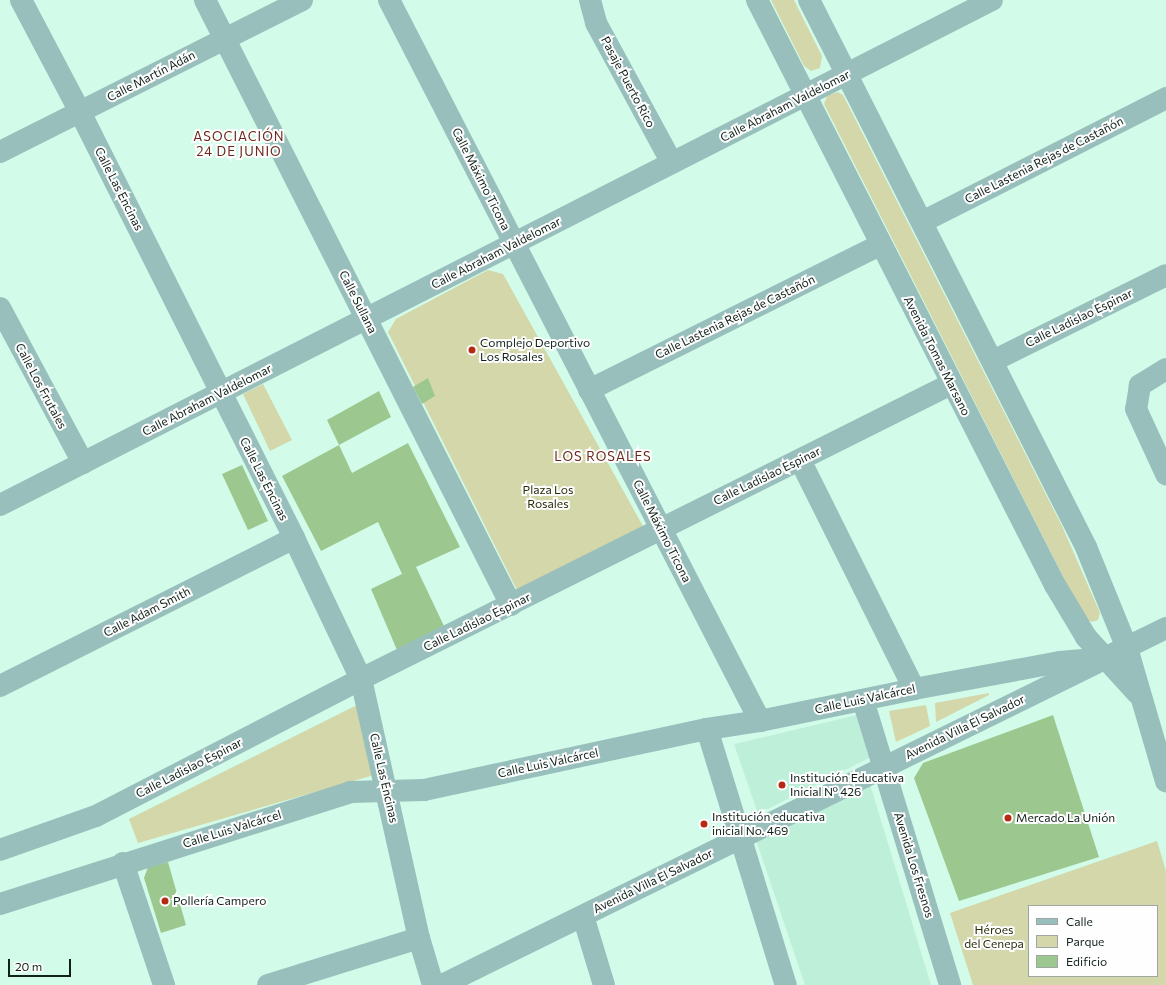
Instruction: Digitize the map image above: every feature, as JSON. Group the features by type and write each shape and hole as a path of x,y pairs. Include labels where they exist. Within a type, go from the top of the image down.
{"street":[{"name":"Calle Las Encinas","path":"21,0 80,112 221,392 294,538 361,679 419,938 433,985"},
{"name":"Calle Sullana","path":"205,0 511,605"},
{"name":"Calle Martín Adán","path":"0,152 302,0"},
{"name":"Calle Máximo Ticona","path":"389,0 760,721"},
{"name":"Pasaje Puerto Rico","path":"590,0 596,23 672,163"},
{"name":"Avenida Tomas Marsano","path":"757,0 806,94 880,245 1060,595 1086,637 1140,697"},
{"name":"Avenida Tomas Marsano","path":"809,0 1086,547 1127,648 1140,697 1166,781"},
{"name":"Calle Abraham Valdelomar","path":"0,505 992,0"},
{"name":"Calle Lastenia Rejas de Castañón","path":"922,222 1166,98"},
{"name":"Calle Lastenia Rejas de Castañón","path":"589,390 880,245"},
{"name":"Calle Ladislao Espinar","path":"993,361 1166,275"},
{"name":"Calle Los Frutales","path":"2,317 82,463"},
{"path":"1166,369 1140,385 1136,409 1166,474"},
{"name":"Calle Ladislao Espinar","path":"0,850 96,816 361,679 951,384"},
{"path":"800,460 914,689"},
{"name":"Calle Adam Smith","path":"0,686 294,538"},
{"name":"Avenida Villa El Salvador","path":"442,985 1166,628"},
{"name":"Calle Luis Valcárcel","path":"0,904 123,863 350,792 386,789 424,790 707,729 760,721 914,689 1060,662 1106,658"},
{"name":"Avenida Los Fresnos","path":"863,700 950,985"},
{"path":"707,729 786,985"},
{"path":"123,863 164,985"},
{"path":"582,916 604,985"},
{"path":"268,985 419,938"}],"shaded area":[{"name":"Institución Educativa Inicial Nº 426","path":"857,715 873,756 758,814 734,744"},
{"path":"870,784 931,985 805,985 756,840"}],"green space":[{"path":"771,0 794,0 822,56 820,68 811,71 804,66"},
{"path":"838,92 843,95 1062,526 1100,613 1098,620 1092,622 1084,618 824,104 827,96"},
{"name":"Plaza Los Rosales","path":"488,270 503,274 644,528 517,590 388,332 396,319"},
{"path":"263,384 292,440 270,451 243,394"},
{"path":"989,693 989,695 936,722 935,703"},
{"path":"357,705 374,775 138,843 129,819"},
{"path":"926,705 930,726 896,742 889,711"},
{"name":"Héroes del Cenepa","path":"1157,841 1166,871 1166,985 973,985 950,913"}],"building":[{"path":"428,378 435,396 422,404 413,387"},
{"path":"379,391 391,417 339,445 327,420"},
{"path":"408,443 460,547 416,567 444,626 397,650 371,589 402,574 378,522 321,551 282,476 339,445 352,473"},
{"path":"242,465 268,521 248,530 222,474"},
{"name":"Mercado La Unión","path":"1053,715 1099,857 959,901 914,778 923,763"},
{"name":"Pollería Campero","path":"168,862 186,925 161,933 144,878 148,867"}],"place":[{"name":"Complejo Deportivo Los Rosales","path":"472,350"},
{"name":"Institución Educativa Inicial Nº 426","path":"782,785"},
{"name":"Mercado La Unión","path":"1008,818"},
{"name":"Institución educativa inicial No. 469","path":"704,824"},
{"name":"Pollería Campero","path":"165,901"}],"district":[{"name":"ASOCIACIÓN 24 DE JUNIO","path":"239,144"},
{"name":"LOS ROSALES","path":"603,456"}]}
